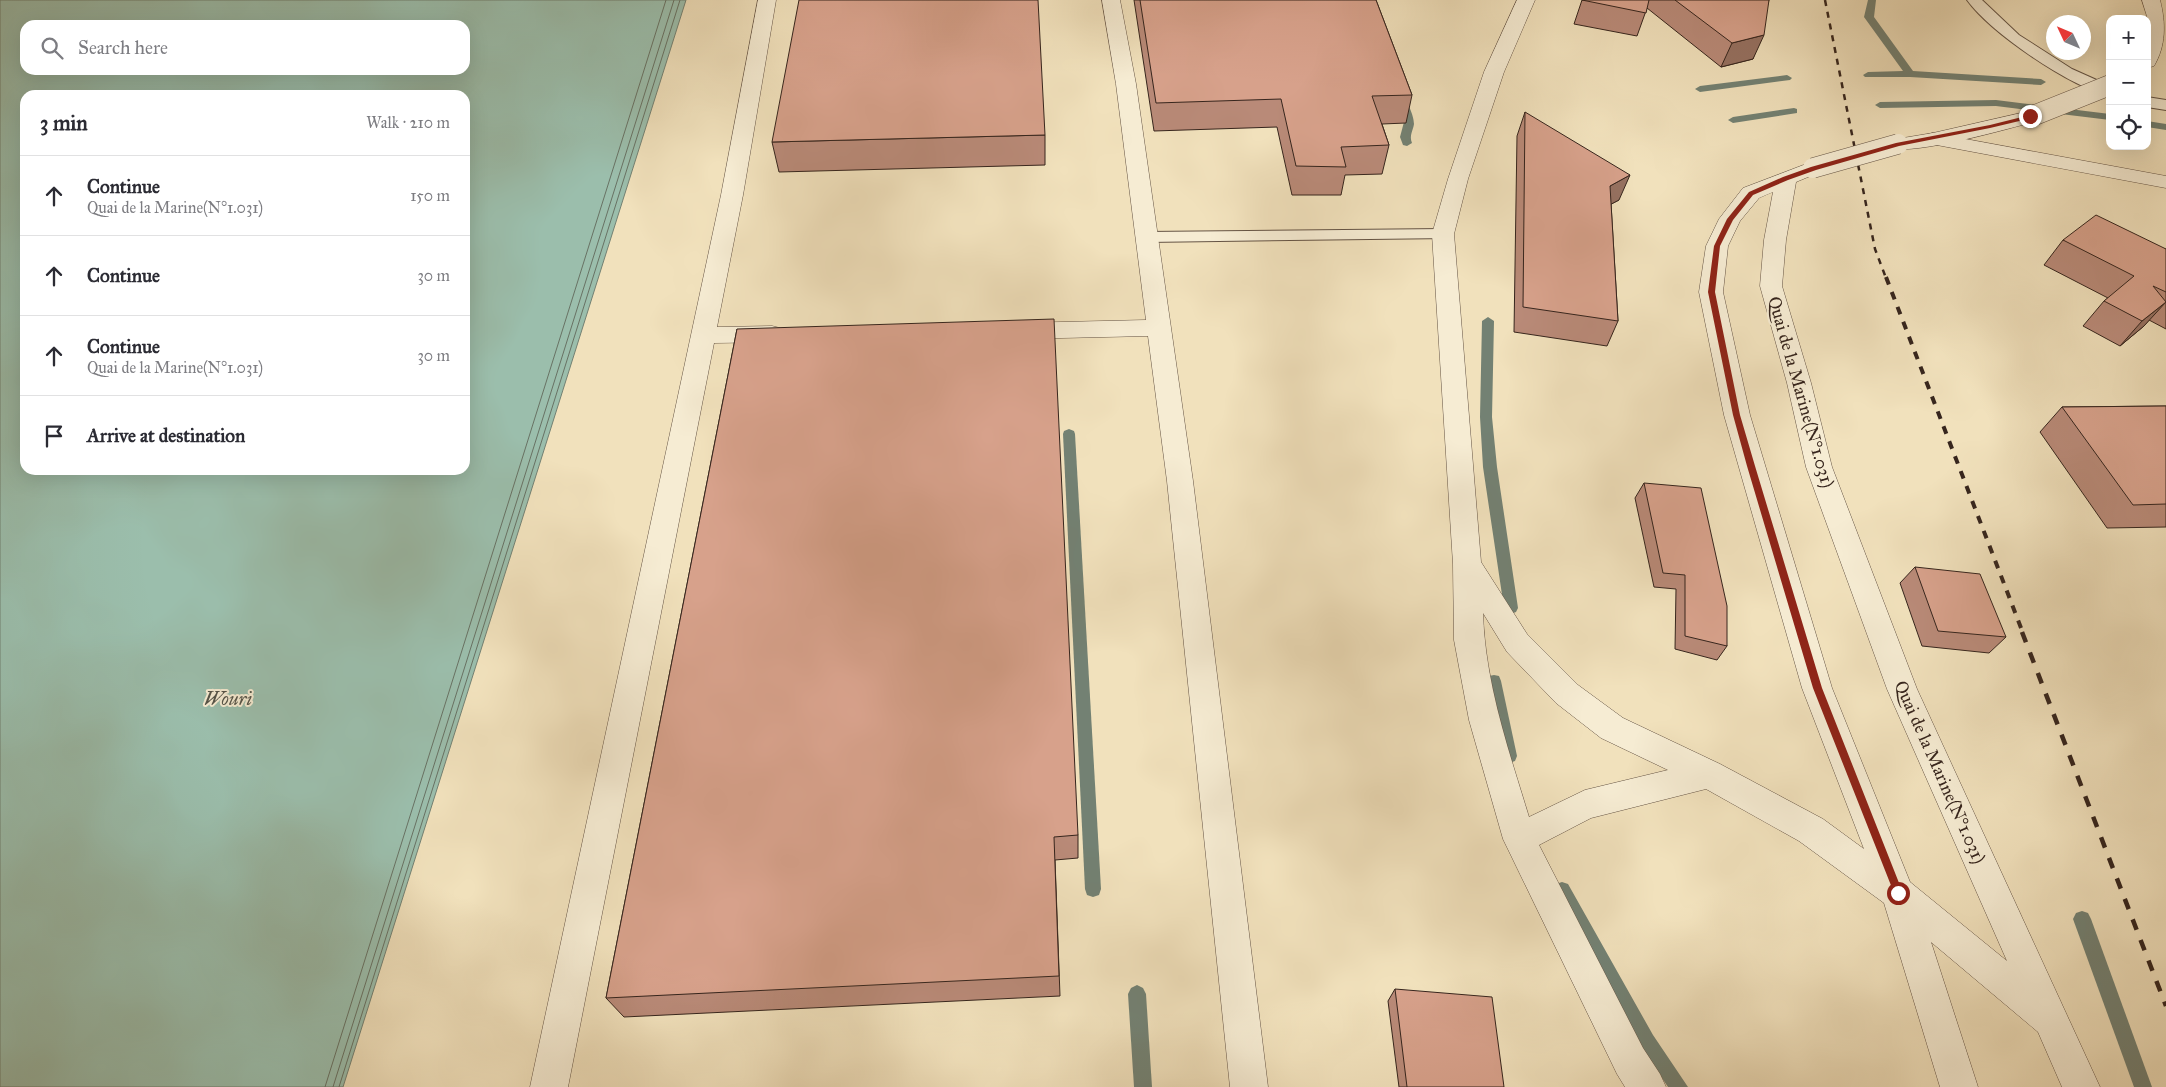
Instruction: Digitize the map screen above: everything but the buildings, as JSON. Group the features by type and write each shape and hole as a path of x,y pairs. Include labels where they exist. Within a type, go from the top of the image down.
{"street":[{"path":"549,1087 704,335 732,195 767,0"},
{"path":"1111,0 1126,84 1180,481 1249,1087"},
{"path":"1526,0 1494,72 1458,179 1443,234 1467,564 1469,640 1484,720 1519,839 1630,1061 1646,1087"},
{"path":"2149,60 2159,34 2154,6 2151,0"},
{"path":"1959,1087 1898,893 1817,688 1737,415 1711,292 1717,246 1730,219 1751,194 1799,173 1898,144 1933,139 2030,116 2106,88"},
{"path":"1933,139 2166,182"},
{"name":"Quai de la Marine(N°1.031)","path":"1799,173 1775,240 1771,286 1799,383 1819,467 1902,689 2081,1087"},
{"path":"999,331 1159,328"},
{"path":"704,335 792,334"},
{"path":"1467,564 1517,643 1567,694 1612,728 1709,774 1812,830 1898,893 2052,1022"},
{"path":"1519,839 1585,804 1709,774"}],"lane":[{"path":"1974,0 2014,38 2067,72 2106,90"},
{"path":"2151,103 2166,105"},
{"path":"1147,237 1443,234"}],"water":[{"name":"Wouri","path":"0,0 686,0 343,1087 0,1087"}],"waterway":[{"path":"1872,0 1869,17 1910,74"},
{"path":"1868,75 1910,74"},
{"path":"1910,74 2041,82"},
{"path":"1700,89 1787,78"},
{"path":"1400,99 1409,122 1405,137 1407,143"},
{"path":"1880,105 1996,103 2106,117"},
{"path":"1733,120 1794,111"},
{"path":"2151,125 2166,127"},
{"path":"1488,321 1486,417 1490,467 1511,608"},
{"path":"1069,434 1093,889"},
{"path":"1494,681 1509,756"},
{"path":"1562,890 1647,1041 1679,1087"},
{"path":"2082,919 2143,1087"},
{"path":"1137,994 1143,1087"}],"railway":[{"path":"1825,0 1875,249 1886,278"},
{"path":"1886,277 2023,633"},
{"path":"2022,632 2166,1006"}],"route":[{"path":"1898,893 1817,688 1751,466 1737,415 1711,292 1717,246 1730,219 1751,194 1786,179 1813,168 1898,144 1990,127 2030,116"}]}
